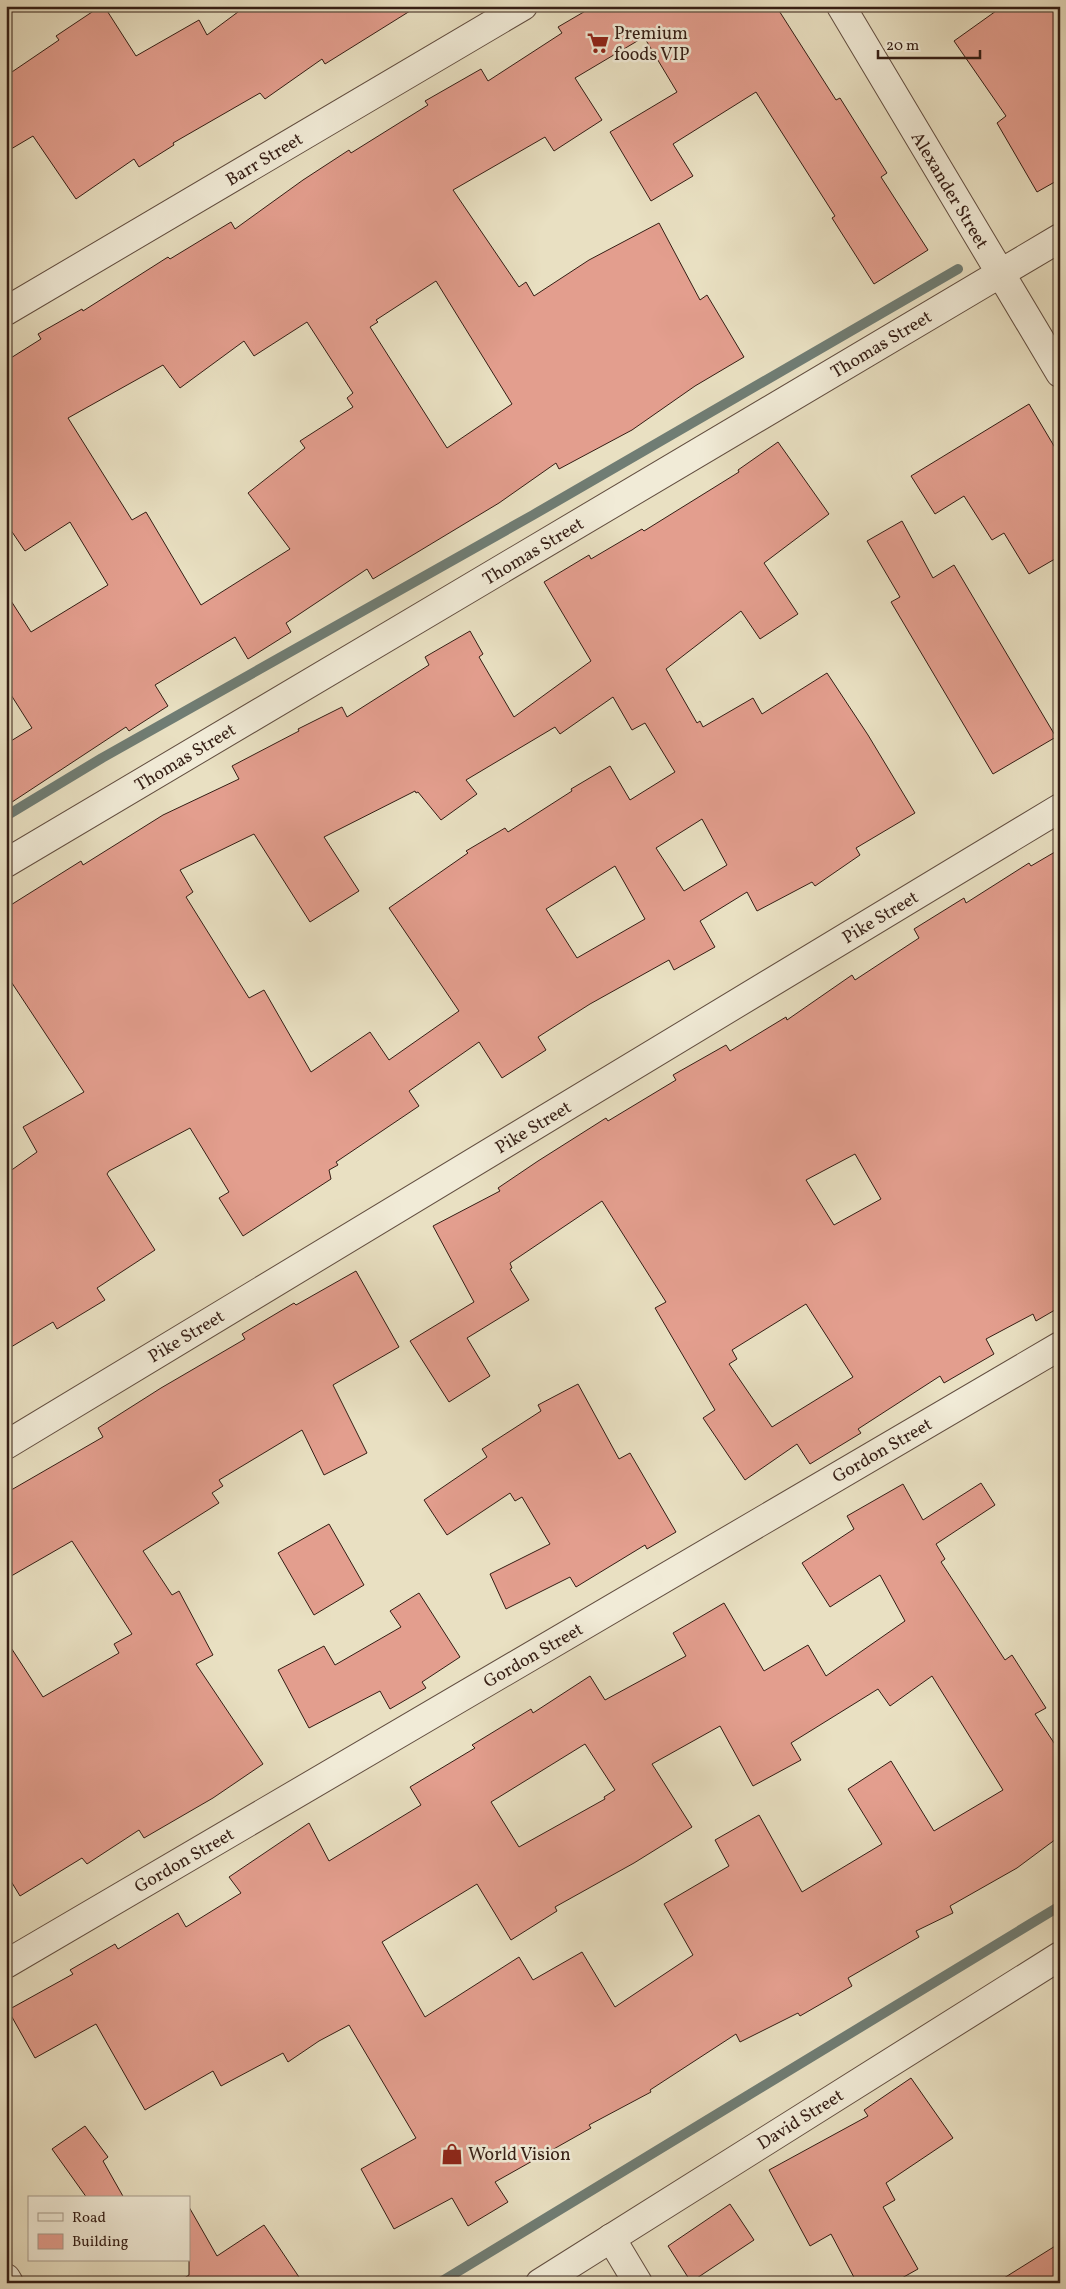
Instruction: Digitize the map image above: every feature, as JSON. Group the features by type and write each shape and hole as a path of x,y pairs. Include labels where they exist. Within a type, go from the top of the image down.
{"street":[{"name":"Barr Street","path":"6,311 523,6"},
{"name":"Alexander Street","path":"841,6 1060,373"},
{"name":"Thomas Street","path":"6,863 1060,238"},
{"name":"Pike Street","path":"6,1445 1060,808"},
{"name":"Gordon Street","path":"6,1964 1060,1346"},
{"name":"David Street","path":"540,2283 1060,1956"},
{"path":"611,2238 638,2283"},
{"path":"6,2278 9,2283"}],"building":[{"path":"101,6 104,6 136,56 199,20 207,35 246,6 418,6 325,64 322,59 265,99 260,93 173,143 174,145 139,167 134,159 76,199 33,136 6,152 6,76 59,40 56,36"},
{"path":"594,6 776,6 836,100 840,98 887,173 881,177 928,250 874,284 832,218 835,216 756,92 673,144 693,176 651,201 610,132 677,92 644,37 575,78 602,120 554,151 545,137 453,190 519,287 526,282 534,296 589,260 659,223 700,300 707,295 744,357 695,386 632,430 559,469 556,463 499,503 373,579 367,569 286,623 291,632 248,659 235,637 155,685 168,706 129,731 126,727 6,806 6,744 32,728 6,687 6,593 31,632 108,585 70,522 25,551 6,523 6,361 41,339 38,334 82,309 83,311 168,257 170,259 231,222 235,229 303,180 349,150 351,153 428,105 425,101 481,69 488,81 562,33 558,27","holes":["436,281 512,404 447,448 370,327 378,322 376,320","307,322 353,393 347,398 353,407 300,441 305,448 248,493 290,549 201,605 146,512 132,520 68,418 163,365 180,388 244,341 254,356"]},
{"path":"1003,6 1060,6 1060,179 1037,192 997,123 1006,116 954,41"},
{"path":"1029,404 1060,456 1060,556 1029,574 1004,533 992,540 964,496 935,514 911,476"},
{"path":"778,442 829,514 764,563 798,614 760,639 741,611 666,669 697,723 700,721 703,727 753,698 762,714 827,673 868,735 915,813 856,848 860,855 815,886 812,882 757,911 747,892 700,921 715,947 674,970 669,960 590,1004 538,1037 546,1050 502,1078 479,1042 409,1091 419,1106 336,1162 338,1165 329,1170 331,1179 243,1236 219,1198 229,1192 190,1128 109,1171 107,1174 155,1250 97,1288 105,1300 57,1329 53,1322 6,1350 6,1174 37,1152 23,1127 84,1092 6,974 6,908 81,861 83,865 163,815 239,779 232,766 299,731 298,729 342,707 347,717 429,665 425,657 470,631 483,654 479,657 514,717 591,661 544,582 589,555 591,559 642,529 644,531 739,472 738,470","holes":["613,697 632,730 645,723 675,772 630,800 610,766 571,789 572,791 508,832 505,828 466,851 468,853 389,908 459,1011 389,1060 370,1032 311,1072 264,990 249,998 186,897 193,892 180,870 254,834 310,922 359,891 324,837 415,791 416,793 418,792 441,820 477,794 466,780 555,727 560,734","702,819 727,865 684,891 656,848","615,866 645,919 577,958 546,909"]},
{"path":"902,521 933,578 954,565 1056,737 993,774 891,602 900,597 867,541"},
{"path":"1060,849 1060,1307 1036,1321 1033,1314 986,1339 994,1354 944,1383 940,1376 858,1429 861,1433 810,1464 797,1444 745,1480 703,1418 715,1410 655,1308 666,1302 602,1201 510,1263 512,1268 510,1269 529,1300 467,1338 490,1376 449,1402 410,1341 474,1302 433,1226 500,1191 498,1188 606,1118 608,1121 676,1080 673,1075 726,1045 730,1051 786,1017 787,1020 852,975 855,980 919,938 914,929 964,898 966,903 1029,863 1031,866","holes":["855,1154 881,1199 834,1225 806,1180","806,1304 853,1377 772,1427 729,1364 737,1359 732,1350"]},
{"path":"356,1271 399,1347 333,1385 367,1453 324,1475 302,1430 219,1480 223,1486 212,1493 219,1503 143,1551 172,1595 179,1591 213,1655 196,1664 263,1764 213,1798 144,1838 139,1830 87,1864 82,1858 20,1896 6,1873 6,1640 43,1697 119,1653 114,1644 132,1634 72,1541 6,1579 6,1493 103,1437 98,1428 161,1388 245,1339 242,1334 294,1303 296,1305"},
{"path":"578,1384 619,1459 630,1453 676,1532 647,1549 645,1545 576,1587 570,1577 506,1609 490,1574 550,1544 522,1497 515,1501 510,1493 447,1535 424,1500 487,1457 482,1449 541,1411 538,1405"},
{"path":"981,1483 995,1505 936,1544 945,1559 941,1562 1005,1660 1012,1655 1046,1708 1035,1714 1060,1752 1060,1836 1017,1868 950,1906 953,1913 916,1931 919,1937 848,1978 852,1986 800,2016 798,2013 740,2042 736,2034 650,2090 651,2092 589,2125 591,2128 495,2182 508,2202 468,2226 452,2198 394,2229 361,2169 416,2138 349,2025 319,2041 288,2062 283,2053 221,2086 213,2071 145,2110 96,2024 35,2058 8,2010 73,1974 70,1970 115,1944 118,1949 178,1913 186,1927 241,1893 229,1877 309,1823 329,1861 421,1805 410,1787 475,1748 472,1745 531,1709 533,1713 590,1676 605,1700 686,1656 673,1633 724,1603 764,1671 808,1645 826,1676 905,1621 880,1575 830,1607 802,1563 854,1529 847,1516 903,1484 923,1520","holes":["932,1676 1003,1790 934,1831 891,1761 848,1789 882,1844 802,1892 759,1815 715,1840 729,1866 664,1904 693,1955 615,2007 582,1952 533,1980 519,1957 425,2017 382,1942 477,1884 511,1940 557,1911 555,1907 634,1863 692,1827 652,1764 720,1726 753,1786 801,1760 791,1743 878,1689 890,1706","585,1744 615,1790 604,1797 605,1799 519,1847 491,1802"]},
{"path":"329,1524 364,1585 314,1615 278,1553"},
{"path":"419,1593 460,1657 422,1682 426,1688 390,1709 380,1691 309,1728 278,1670 324,1646 335,1665 401,1627 390,1611"},
{"path":"911,2078 953,2138 886,2183 895,2200 883,2207 918,2269 893,2283 857,2283 831,2234 810,2246 769,2170 868,2116 864,2110"},
{"path":"85,2126 108,2157 103,2161 123,2196 86,2196 52,2149"},
{"path":"730,2204 754,2240 691,2282 668,2246"},
{"path":"190,2209 217,2256 264,2225 303,2283 177,2283 189,2275"},
{"path":"1060,2243 1060,2283 996,2283"}],"waterway":[{"path":"6,816 102,758 533,515 958,269"},
{"path":"439,2283 1060,1906"}],"place":[{"name":"Premium foods VIP","path":"598,43"},
{"name":"World Vision","path":"452,2154"}]}
